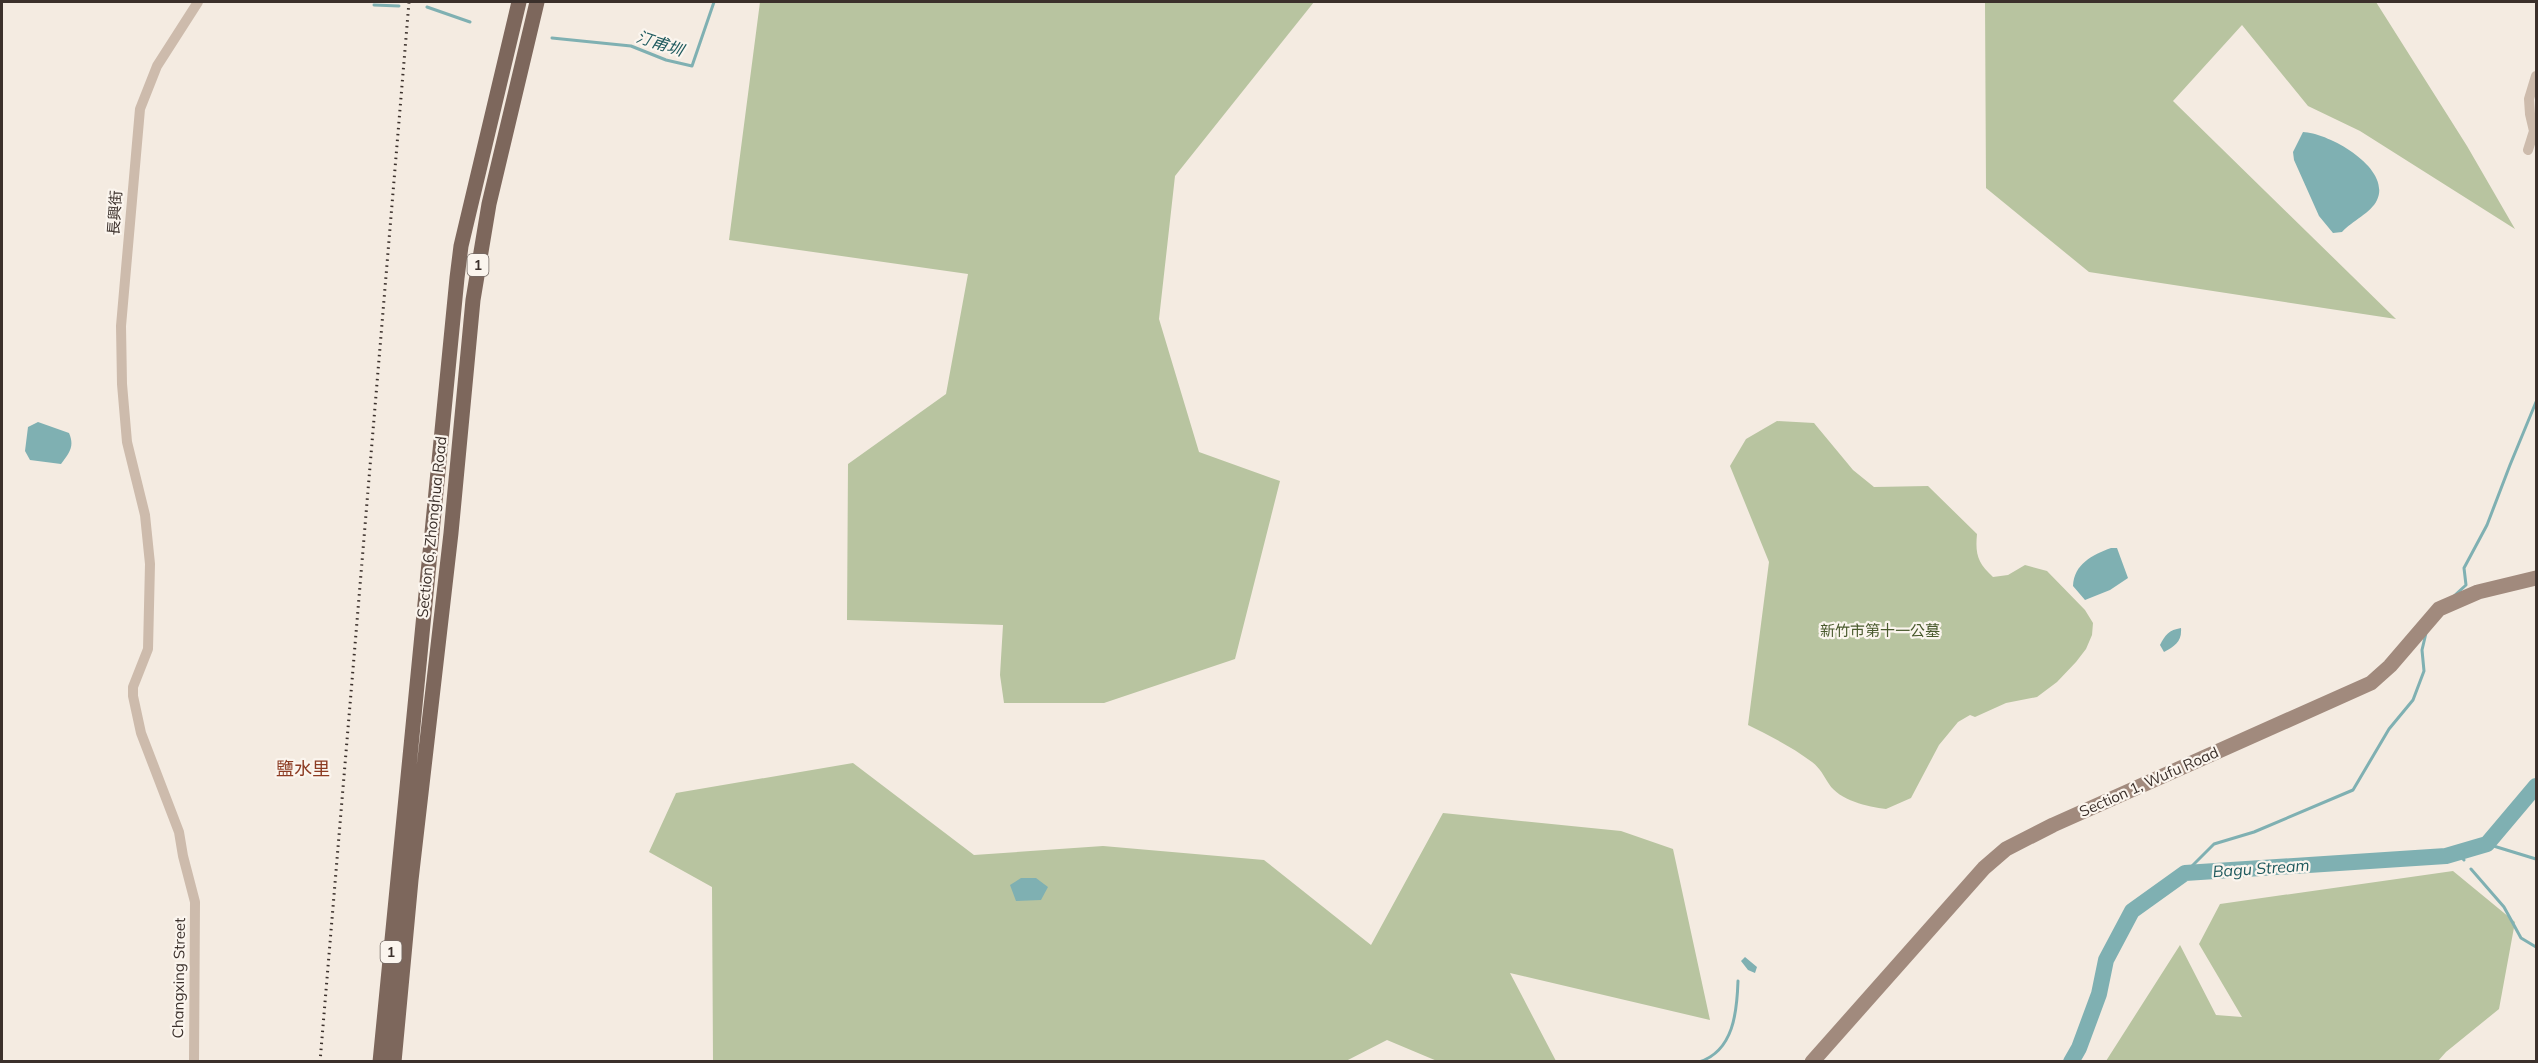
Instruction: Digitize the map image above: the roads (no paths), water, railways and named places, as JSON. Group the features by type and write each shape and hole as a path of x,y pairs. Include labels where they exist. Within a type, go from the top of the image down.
{"main road":[{"name":"Section 6, Zhonghua Road","path":"380,1062 457,278 462,246 519,2"},
{"name":"Section 6, Zhonghua Road","path":"394,1062 411,880 451,533 473,300 489,204 537,2"},
{"name":"Section 1, Wufu Road","path":"1812,1062 1984,868 2006,849 2053,825 2371,683 2390,666 2439,609 2478,592 2536,578"}],"street":[{"name":"Changxing Street","path":"194,1062 195,902 179,832 144,743 133,696 133,687 148,649 150,564 146,515 127,442 122,384 121,326 140,109 157,66 198,2"},
{"path":"2528,150 2534,131 2529,99 2536,76"}],"water":[{"path":"2303,132 2328,139 2342,146 2355,154 2375,176 2379,188 2377,200 2370,209 2342,232 2333,233 2319,216 2294,160 2293,152"},
{"path":"38,422 69,433 71,446 61,464 30,460 25,451 28,427"},
{"path":"2111,548 2117,548 2128,578 2110,590 2085,600 2073,586 2080,566 2091,557"},
{"path":"2181,628 2177,643 2164,652 2160,645 2164,638 2170,632"},
{"path":"1021,878 1036,878 1048,887 1041,900 1016,901 1010,885"},
{"path":"1745,957 1757,967 1755,973 1748,970 1741,961"}],"waterway":[{"name":"汀甫圳","path":"552,38 631,46 666,60 692,66 714,2"},
{"name":"汀甫圳","path":"374,5 399,6"},
{"name":"汀甫圳","path":"427,7 470,22"},
{"path":"2454,596 2466,585 2464,568 2487,525 2536,402"},
{"path":"2185,873 2214,844 2254,832 2353,790 2389,729 2413,700 2424,671 2422,650 2426,633"},
{"name":"Bagu Stream","path":"2071,1062 2079,1048 2099,994 2106,960 2132,911 2185,873 2446,856 2487,844 2536,786"},
{"path":"2487,844 2536,859"},
{"path":"2457,853 2464,860"},
{"path":"2471,869 2504,907 2521,938 2536,947"},
{"path":"1699,1062 1711,1057 1720,1049 1731,1029 1738,981"}],"railway":[{"path":"320,1062 409,2"}],"district":[{"name":"鹽水里","path":"303,769"}],"park label":[{"name":"新竹市第十一公墓","path":"1880,631"}]}
